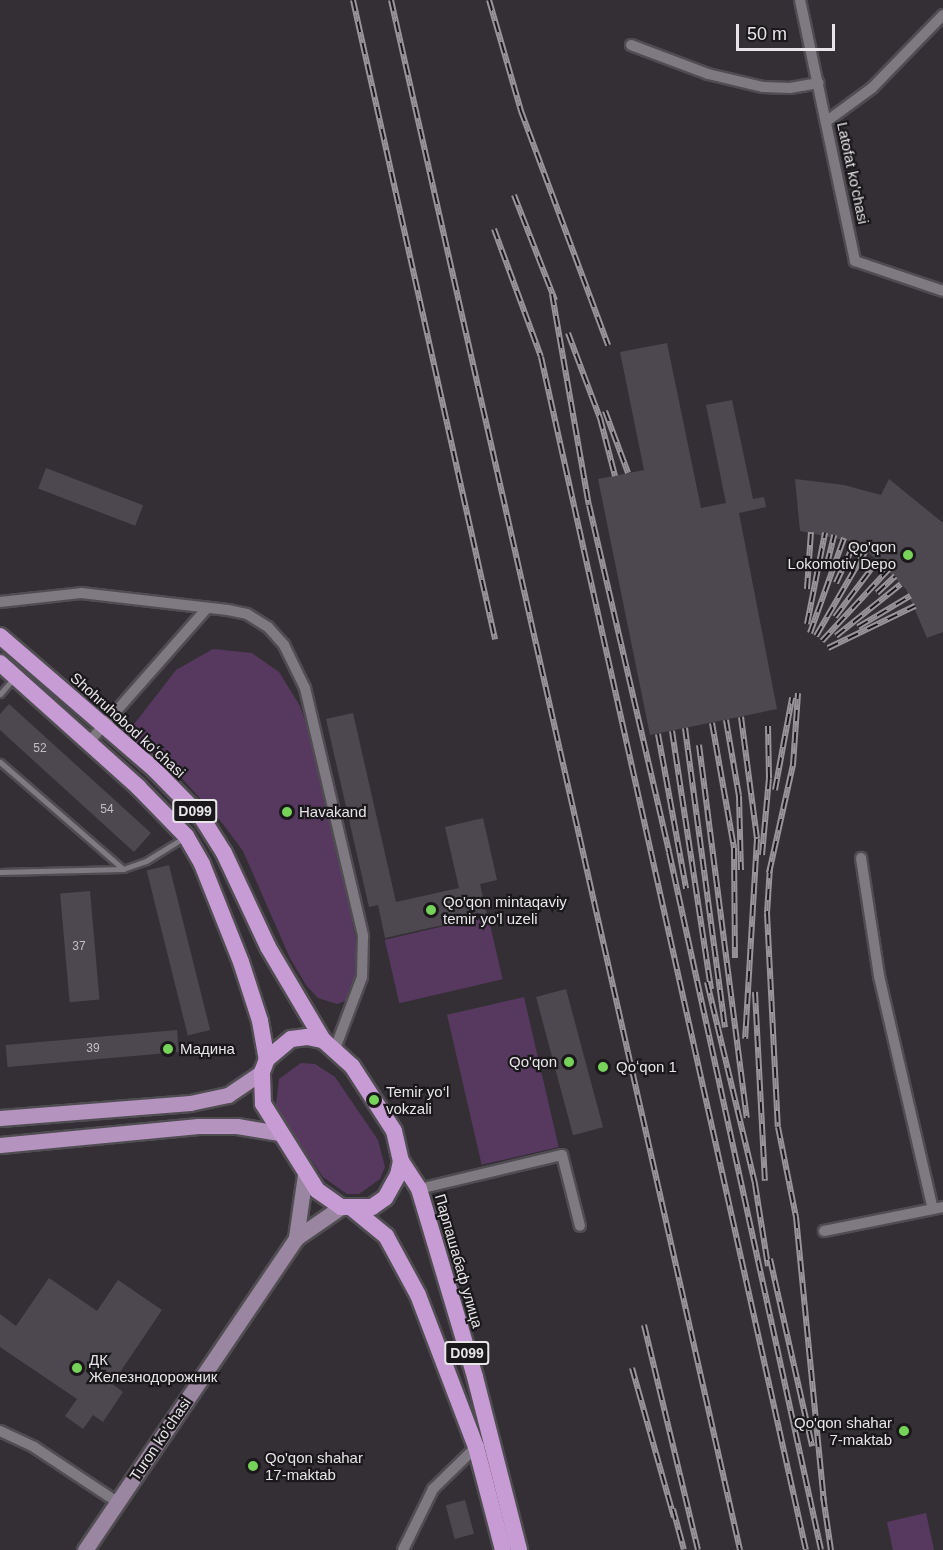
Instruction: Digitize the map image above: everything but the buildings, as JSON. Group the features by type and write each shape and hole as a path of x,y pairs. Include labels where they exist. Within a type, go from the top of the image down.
{"highway":[{"name":"Shohruhobod koʻchasi","path":"0,636 155,770 202,818 224,853 268,947 329,1045"},
{"name":"D099","path":"0,663 89,742 186,836 202,864 241,962 260,1021 264,1066 263,1104 305,1175 328,1200 347,1208 386,1236 418,1295 476,1447 503,1550"},
{"path":"264,1066 291,1039 329,1045"},
{"name":"D099","path":"329,1045 374,1100 394,1131 401,1161"},
{"path":"347,1208 372,1207 385,1198 398,1175 401,1161"},
{"name":"Парпашабаф улица","path":"401,1161 419,1189 474,1377 519,1550"}],"main road":[{"path":"0,1118 190,1103 228,1095 264,1066"},
{"path":"0,1145 198,1126 237,1126 279,1133"},
{"name":"Turon ko'chasi","path":"296,1238 305,1175"},
{"name":"Turon ko'chasi","path":"85,1550 296,1238 347,1208"}],"street":[{"name":"Latofat ko'chasi","path":"800,0 855,261 943,291"},
{"path":"827,121 872,88 943,15"},
{"path":"631,45 698,71 763,87 790,88 819,83"},
{"path":"0,602 81,592 247,615 268,627 296,664 304,688 363,936 362,977 329,1045"},
{"path":"89,742 207,608"},
{"path":"824,1231 938,1208 879,976 861,858"},
{"path":"419,1189 562,1155 580,1226"},
{"path":"0,1431 34,1447 117,1502"},
{"path":"403,1550 433,1489 476,1447"}],"lane":[{"path":"0,694 15,676"},
{"path":"0,762 123,869"},
{"path":"0,872 123,869 146,861 186,836"}],"shaded area":[{"path":"213,649 252,653 279,672 300,706 319,761 358,950 357,985 350,999 337,1004 318,998 306,985 290,958 243,851 223,824 180,776 128,732 176,670"},
{"path":"488,916 503,979 399,1003 385,940"},
{"path":"524,997 559,1147 482,1165 447,1015"},
{"path":"301,1063 315,1064 335,1077 378,1140 385,1167 380,1179 359,1194 347,1194 323,1177 280,1115 276,1104 279,1079"},
{"path":"926,1513 934,1550 893,1550 887,1522"}],"railway":[{"path":"353,0 495,639"},
{"path":"391,0 740,1550"},
{"path":"489,0 521,111 608,345"},
{"path":"514,195 555,300"},
{"path":"494,229 541,357 806,1550"},
{"path":"552,294 589,505 669,852 821,1550"},
{"path":"568,333 600,418 615,476"},
{"path":"605,411 628,473"},
{"path":"807,589 811,532"},
{"path":"807,624 825,533"},
{"path":"827,564 834,535"},
{"path":"810,633 844,538"},
{"path":"836,583 855,542"},
{"path":"816,636 866,550"},
{"path":"835,617 878,560"},
{"path":"822,641 889,569"},
{"path":"877,593 895,576"},
{"path":"836,636 901,584"},
{"path":"858,627 910,596"},
{"path":"828,648 915,606"},
{"path":"769,873 793,765 798,693"},
{"path":"775,790 792,698"},
{"path":"741,717 757,839 745,1039"},
{"path":"726,720 739,796 741,870"},
{"path":"712,723 734,848 735,958"},
{"path":"762,855 769,778 768,726"},
{"path":"685,728 725,1027"},
{"path":"672,731 711,989"},
{"path":"658,734 686,888"},
{"path":"699,745 747,1118"},
{"path":"770,867 767,913 778,1127 796,1217 824,1502"},
{"path":"707,982 755,1184 768,1266"},
{"path":"755,992 765,1181"},
{"path":"770,1259 812,1446"},
{"path":"644,1325 698,1550"},
{"path":"632,1368 674,1517"},
{"path":"823,1496 831,1550"},
{"path":"673,1509 684,1550"}],"place":[{"name":"Qo'qon Lokomotiv Depo","path":"908,555"},
{"name":"Havakand","path":"287,812"},
{"name":"Qo'qon mintaqaviy temir yo'l uzeli","path":"431,910"},
{"name":"Мадина","path":"168,1049"},
{"name":"Qo'qon","path":"569,1062"},
{"name":"Qoʻqon 1","path":"603,1067"},
{"name":"Temir yo‘l vokzali","path":"374,1100"},
{"name":"ДК Железнодорожник","path":"77,1368"},
{"name":"Qo'qon shahar 7-maktab","path":"904,1431"},
{"name":"Qo'qon shahar 17-maktab","path":"253,1466"}]}
